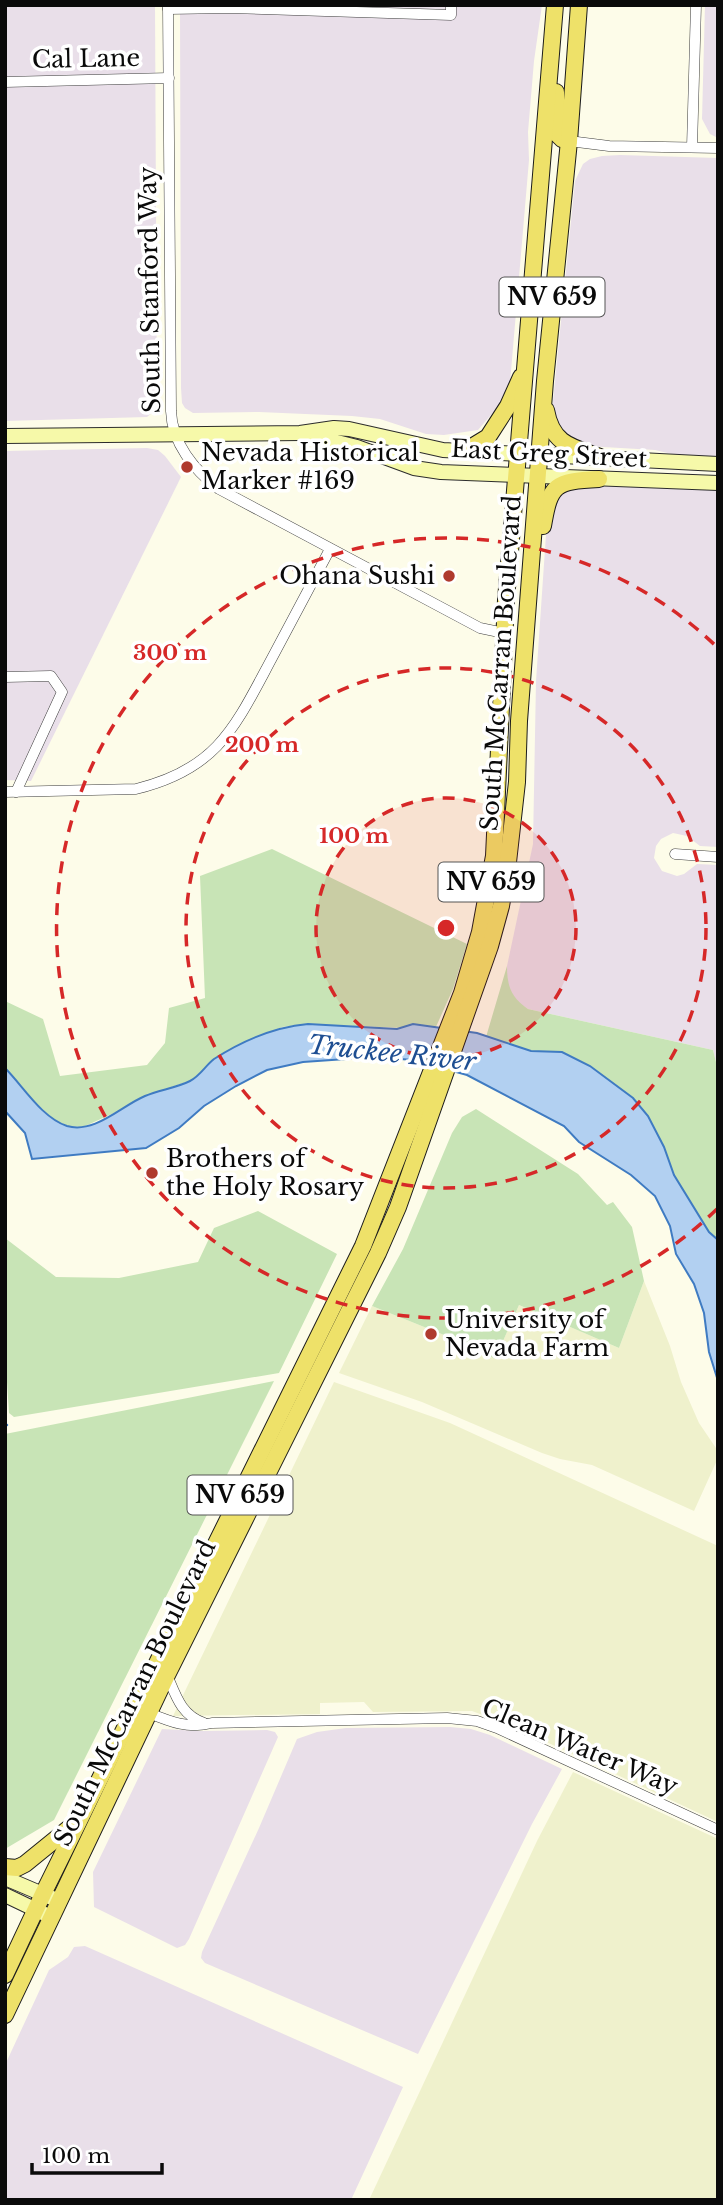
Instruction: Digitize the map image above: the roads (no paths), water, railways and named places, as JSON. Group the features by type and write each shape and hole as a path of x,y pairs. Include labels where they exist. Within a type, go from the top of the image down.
{"main road":[{"name":"South McCarran Boulevard","path":"463,1008 491,882 496,829 504,633 555,5"},
{"name":"South McCarran Boulevard","path":"5,2015 345,1303 363,1246 431,1093 490,946 507,871 517,782 537,476 569,141 579,5"},
{"path":"552,43 556,133 569,141"},
{"path":"465,451 487,438 493,430 512,398 526,365"},
{"path":"544,394 548,419 560,440 600,457"},
{"name":"East Greg Street","path":"5,436 300,433 334,428 422,446 465,451 718,464"},
{"name":"East Greg Street","path":"300,433 357,447 414,468 441,472 711,483"},
{"path":"711,483 706,477 718,474"},
{"path":"526,615 550,495 569,481 599,479"},
{"name":"South McCarran Boulevard","path":"5,1975 82,1816 345,1303"},
{"path":"5,1867 17,1868 24,1864 67,1832 82,1816"},
{"path":"5,1878 59,1901"},
{"path":"5,1895 51,1917"}],"street":[{"path":"692,147 696,5"},
{"path":"168,7 451,10"},
{"name":"South Stanford Way","path":"168,7 170,411 174,433 196,469 213,485 480,628 504,633"},
{"name":"Cal Lane","path":"5,82 169,78"},
{"path":"569,141 601,145 718,148"},
{"path":"5,677 51,676 62,692 10,792 136,789 173,778 206,758 239,720 330,549"},
{"path":"675,854 718,856"},
{"name":"Clean Water Way","path":"167,1675 185,1712 199,1721 212,1723"},
{"name":"Clean Water Way","path":"149,1713 182,1725 447,1718 477,1721 718,1830"}],"water":[{"name":"Truckee River","path":"308,1024 397,1029 413,1024 477,1033 531,1051 562,1052 590,1066 633,1098 648,1116 664,1147 674,1175 709,1232 718,1240 718,1381 709,1352 704,1313 694,1284 676,1254 670,1226 655,1196 631,1175 579,1142 564,1126 467,1075 413,1060 375,1057 303,1062 267,1070 236,1086 204,1106 179,1128 146,1148 32,1159 25,1133 5,1111 5,1068 49,1116 67,1126 88,1126 108,1118 145,1096 190,1081 214,1059 236,1046 283,1028"}],"place":[{"name":"Nevada Historical Marker #169","path":"187,467"},
{"name":"Ohana Sushi","path":"449,576"},
{"name":"Brothers of the Holy Rosary","path":"152,1173"},
{"name":"University of Nevada Farm","path":"431,1334"}]}
